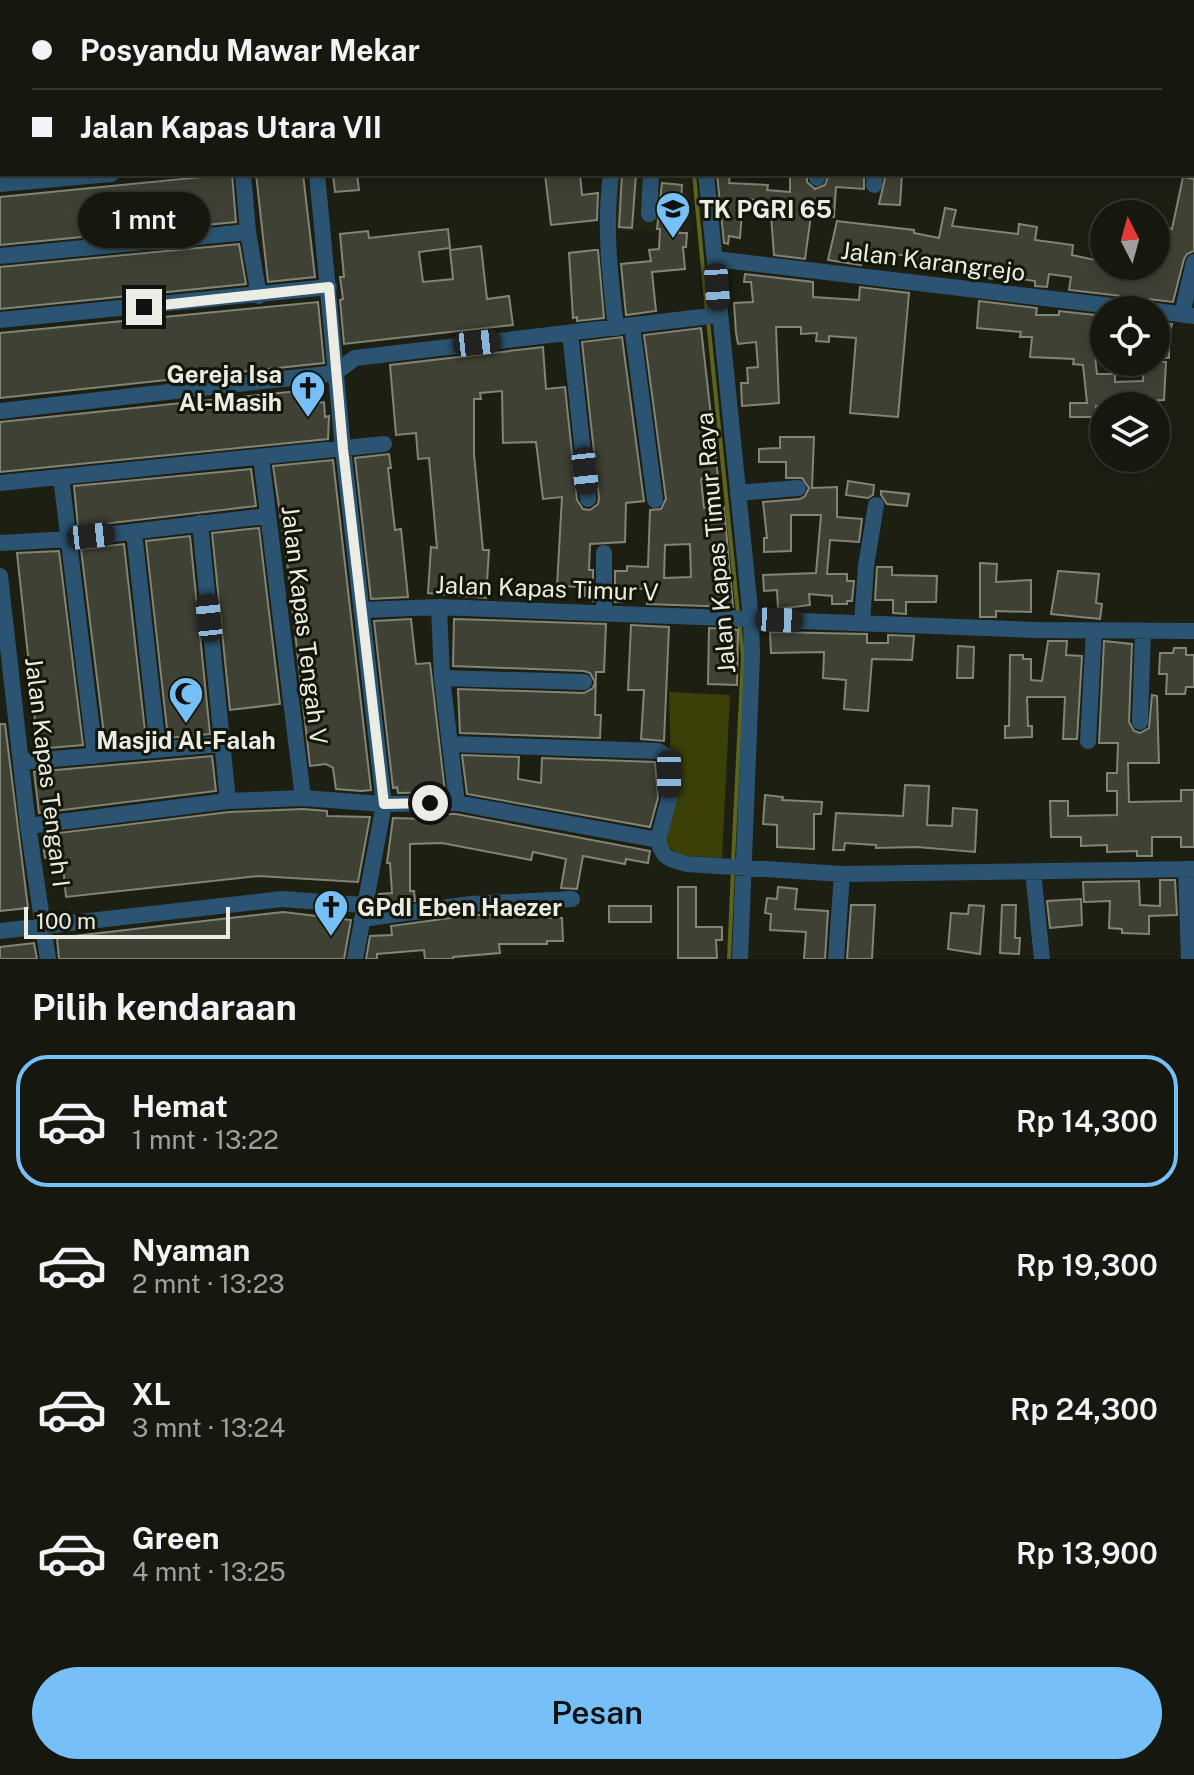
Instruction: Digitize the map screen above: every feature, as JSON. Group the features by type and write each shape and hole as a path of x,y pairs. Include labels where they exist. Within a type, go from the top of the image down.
{"street":[{"path":"0,184 89,176"},
{"path":"243,176 248,232 259,296"},
{"path":"317,176 343,449 384,804 355,959"},
{"path":"611,176 607,249 655,500"},
{"path":"649,214 651,176"},
{"name":"Jalan Kapas Timur Raya","path":"706,176 715,259 711,316 738,493 743,619 752,655 736,866 740,959"},
{"path":"0,256 248,232"},
{"name":"Jalan Karangrejo","path":"715,259 1090,303"},
{"path":"1188,315 1194,262"},
{"path":"0,320 329,287"},
{"path":"0,411 335,373 355,358 711,316"},
{"path":"570,333 588,499"},
{"path":"0,483 384,444"},
{"name":"Jalan Kapas Tengah V","path":"261,457 303,798"},
{"path":"61,477 95,756"},
{"path":"738,493 798,488"},
{"path":"862,623 866,566 876,505"},
{"path":"0,543 70,539 267,516"},
{"path":"200,523 228,801"},
{"path":"134,532 158,749"},
{"path":"604,553 604,613"},
{"name":"Jalan Kapas Tengah I","path":"0,576 28,826 48,959"},
{"path":"439,607 442,678 457,803"},
{"name":"Jalan Kapas Timur V","path":"361,610 439,607 1094,631 1194,631"},
{"path":"1088,741 1094,631"},
{"path":"1140,722 1143,631"},
{"path":"442,678 584,682"},
{"path":"21,762 222,744"},
{"path":"451,744 658,751 667,756 669,799 658,840 661,852 670,860 687,864 842,874 1190,869 1189,959"},
{"path":"28,826 228,801 303,798 384,804 457,803 658,840"},
{"path":"1033,871 1042,959"},
{"path":"836,959 842,874"},
{"path":"0,931 282,899 363,912 572,899"}],"shaded area":[{"path":"615,176 688,176 692,232 611,230"}],"green space":[{"path":"669,692 730,695 722,858 678,855 663,841 672,802"}],"building":[{"path":"232,176 236,222 0,245 0,197"},
{"path":"256,176 303,176 315,277 268,282"},
{"path":"333,176 357,176 359,190 335,192"},
{"path":"545,176 580,176 582,195 598,193 597,220 551,225"},
{"path":"622,176 636,176 632,228 619,227"},
{"path":"717,176 730,176 729,183 768,185 767,190 790,192 790,176 807,176 807,182 815,189 825,185 828,176 864,176 864,189 836,187 834,217 811,215 805,259 774,255 770,202 767,201 743,199 740,238 729,236 728,244 724,243"},
{"path":"886,176 902,176 900,205 879,204"},
{"path":"1183,177 1194,179 1194,251 1184,259 1173,302 1170,302 1170,296 1121,296 1069,290 1071,277 1049,274 1047,287 1035,286 1035,281 969,275 912,263 913,256 873,253 872,258 863,256 861,265 828,260 837,221 914,230 914,233 939,238 945,208 956,210 952,226 1018,234 1019,224 1037,227 1035,240 1073,245 1072,255 1090,259 1090,280 1170,280 1172,229"},
{"path":"662,183 682,185 679,233 687,233 686,247 683,247 685,269 652,272 656,311 626,315 621,264 651,261 649,250 659,249 660,229 657,229"},
{"path":"448,229 450,248 419,252 423,282 453,279 450,250 481,246 487,299 509,296 513,325 344,344 340,277 344,277 340,234 368,231 369,238"},
{"path":"239,244 246,284 0,309 0,267"},
{"path":"598,250 604,318 577,321 577,317 573,318 569,253"},
{"path":"745,274 813,282 813,297 859,300 860,287 909,293 898,417 850,413 856,338 829,336 829,342 816,341 817,333 801,334 801,327 776,327 779,403 742,406 741,383 748,383 747,368 758,367 756,342 738,344 736,333 734,303 753,302 751,282 744,282"},
{"path":"979,301 1037,308 1036,315 1059,315 1059,311 1090,314 1090,376 1115,376 1115,382 1143,381 1143,376 1165,376 1164,392 1090,392 1090,417 1070,417 1070,403 1087,403 1083,365 1073,364 1074,359 1030,357 1032,337 1020,337 1021,332 977,328"},
{"path":"318,302 324,363 0,398 0,333"},
{"path":"701,328 718,477 701,479 704,508 724,507 733,607 647,604 647,589 622,588 622,602 615,602 615,571 627,571 627,566 648,567 650,510 661,509 666,499 644,335","holes":["690,544 691,577 664,578 665,545"]},
{"path":"622,337 644,501 626,503 625,542 590,544 593,602 591,596 585,596 585,587 557,586 562,497 543,499 536,442 503,443 502,391 480,393 481,399 474,399 474,454 483,550 489,550 486,598 428,593 431,547 437,548 429,458 418,459 416,433 396,435 390,365 543,347 546,389 565,387 577,500 583,509 590,510 598,504 599,498 582,342"},
{"path":"298,391 300,405 324,402 325,417 329,416 328,439 0,472 0,422"},
{"path":"780,437 814,437 812,488 837,487 837,517 862,519 859,542 830,540 827,574 847,574 847,581 854,581 852,601 847,601 847,604 832,604 832,596 809,594 810,605 778,609 777,590 764,591 763,575 816,573 821,515 791,515 791,551 764,552 764,538 767,538 763,502 800,499 809,488 802,478 786,478 786,462 759,462 759,449 780,448"},
{"path":"389,454 395,530 401,529 408,597 371,599 355,458"},
{"path":"333,460 371,790 361,791 336,789 333,768 326,764 310,766 273,466"},
{"path":"251,469 256,506 78,527 74,486"},
{"path":"848,481 874,485 873,495 868,498 846,495"},
{"path":"881,491 909,494 907,506 887,504"},
{"path":"259,528 280,704 230,710 212,533"},
{"path":"190,536 210,734 168,738 146,541"},
{"path":"124,544 146,740 105,743 81,549"},
{"path":"59,551 83,745 38,749 17,553"},
{"path":"980,563 997,564 996,582 1031,580 1031,612 996,611 996,617 980,617"},
{"path":"877,567 892,567 892,575 937,576 936,602 906,602 906,614 893,613 893,600 875,600"},
{"path":"1058,571 1099,574 1096,603 1102,604 1100,619 1051,614"},
{"path":"411,619 416,664 430,663 445,792 398,793 397,787 393,788 374,621"},
{"path":"454,619 606,624 604,672 596,672 595,715 601,715 600,738 460,733 458,689 584,693 593,688 595,682 590,673 584,671 453,666"},
{"path":"631,625 669,627 664,741 641,739 644,690 628,690"},
{"path":"709,628 738,630 737,685 708,684"},
{"path":"770,632 867,634 867,643 888,643 888,635 914,636 912,660 872,659 868,711 844,709 846,680 823,678 824,652 771,653"},
{"path":"1048,641 1067,641 1066,655 1082,656 1077,739 1063,739 1065,697 1027,697 1028,726 1032,726 1032,737 1005,738 1005,726 1009,726 1010,655 1023,655 1023,659 1031,659 1031,680 1042,681"},
{"path":"1104,641 1132,644 1129,722 1134,731 1140,733 1149,728 1152,695 1157,696 1159,763 1128,763 1129,802 1181,801 1181,790 1194,790 1194,847 1181,847 1181,837 1152,837 1152,856 1137,856 1137,851 1107,852 1107,845 1081,846 1081,837 1051,837 1050,801 1068,801 1068,816 1117,815 1117,791 1107,791 1107,773 1117,773 1118,743 1099,743"},
{"path":"958,646 974,647 973,678 957,678"},
{"path":"1174,648 1186,648 1186,655 1194,655 1194,687 1186,687 1185,694 1166,694 1167,674 1159,674 1160,653 1173,653"},
{"path":"0,724 5,724 28,908 0,911"},
{"path":"462,755 519,757 518,779 541,783 542,758 655,762 658,798 650,827 467,794"},
{"path":"212,756 216,791 39,813 34,772"},
{"path":"905,785 929,786 927,825 952,826 953,808 977,810 975,852 917,847 876,848 876,845 845,843 844,850 833,850 836,813 903,816"},
{"path":"765,795 783,797 782,800 822,802 821,814 814,814 814,849 777,847 777,825 763,824"},
{"path":"327,811 327,816 370,817 358,882 258,876 66,897 62,856 45,858 42,835 229,812"},
{"path":"427,814 456,814 650,851 648,863 626,859 625,864 583,856 577,889 561,888 566,859 533,852 531,860 442,843 410,844 410,891 414,891 415,901 381,905 379,894 392,893 390,863 387,863 393,818 427,819"},
{"path":"1160,880 1175,880 1177,915 1149,916 1149,934 1122,933 1122,929 1109,928 1110,901 1084,902 1083,882 1139,881 1140,905 1160,906"},
{"path":"678,887 696,887 696,927 722,927 722,940 716,940 717,958 678,958"},
{"path":"778,887 797,889 795,909 828,911 825,959 804,959 806,932 770,930 771,914 765,913 767,898 777,899"},
{"path":"1081,899 1082,925 1050,928 1047,901"},
{"path":"851,905 875,905 872,959 847,959"},
{"path":"969,905 984,906 980,954 948,949 951,913 968,914"},
{"path":"1002,905 1016,905 1015,938 1020,938 1019,954 1000,953"},
{"path":"609,906 651,906 651,922 609,922"},
{"path":"283,912 351,920 344,959 59,959 57,938"},
{"path":"547,914 547,918 562,918 563,941 499,944 500,953 453,959 425,959 424,950 377,954 377,959 366,959 370,936 392,935 391,926 472,915"},
{"path":"34,943 37,959 0,959 0,947"}],"waterway":[{"path":"694,176 707,311"},
{"path":"708,320 738,613"},
{"path":"733,861 743,656 739,622"},
{"path":"729,959 733,869"}],"place":[{"name":"TK PGRI 65","path":"673,240"},
{"name":"Gereja Isa Al-Masih","path":"308,419"},
{"name":"Masjid Al-Falah","path":"186,725"},
{"name":"GPdI Eben Haezer","path":"331,938"}],"route":[{"path":"144,307 329,287 343,449 384,804 430,803"}]}
